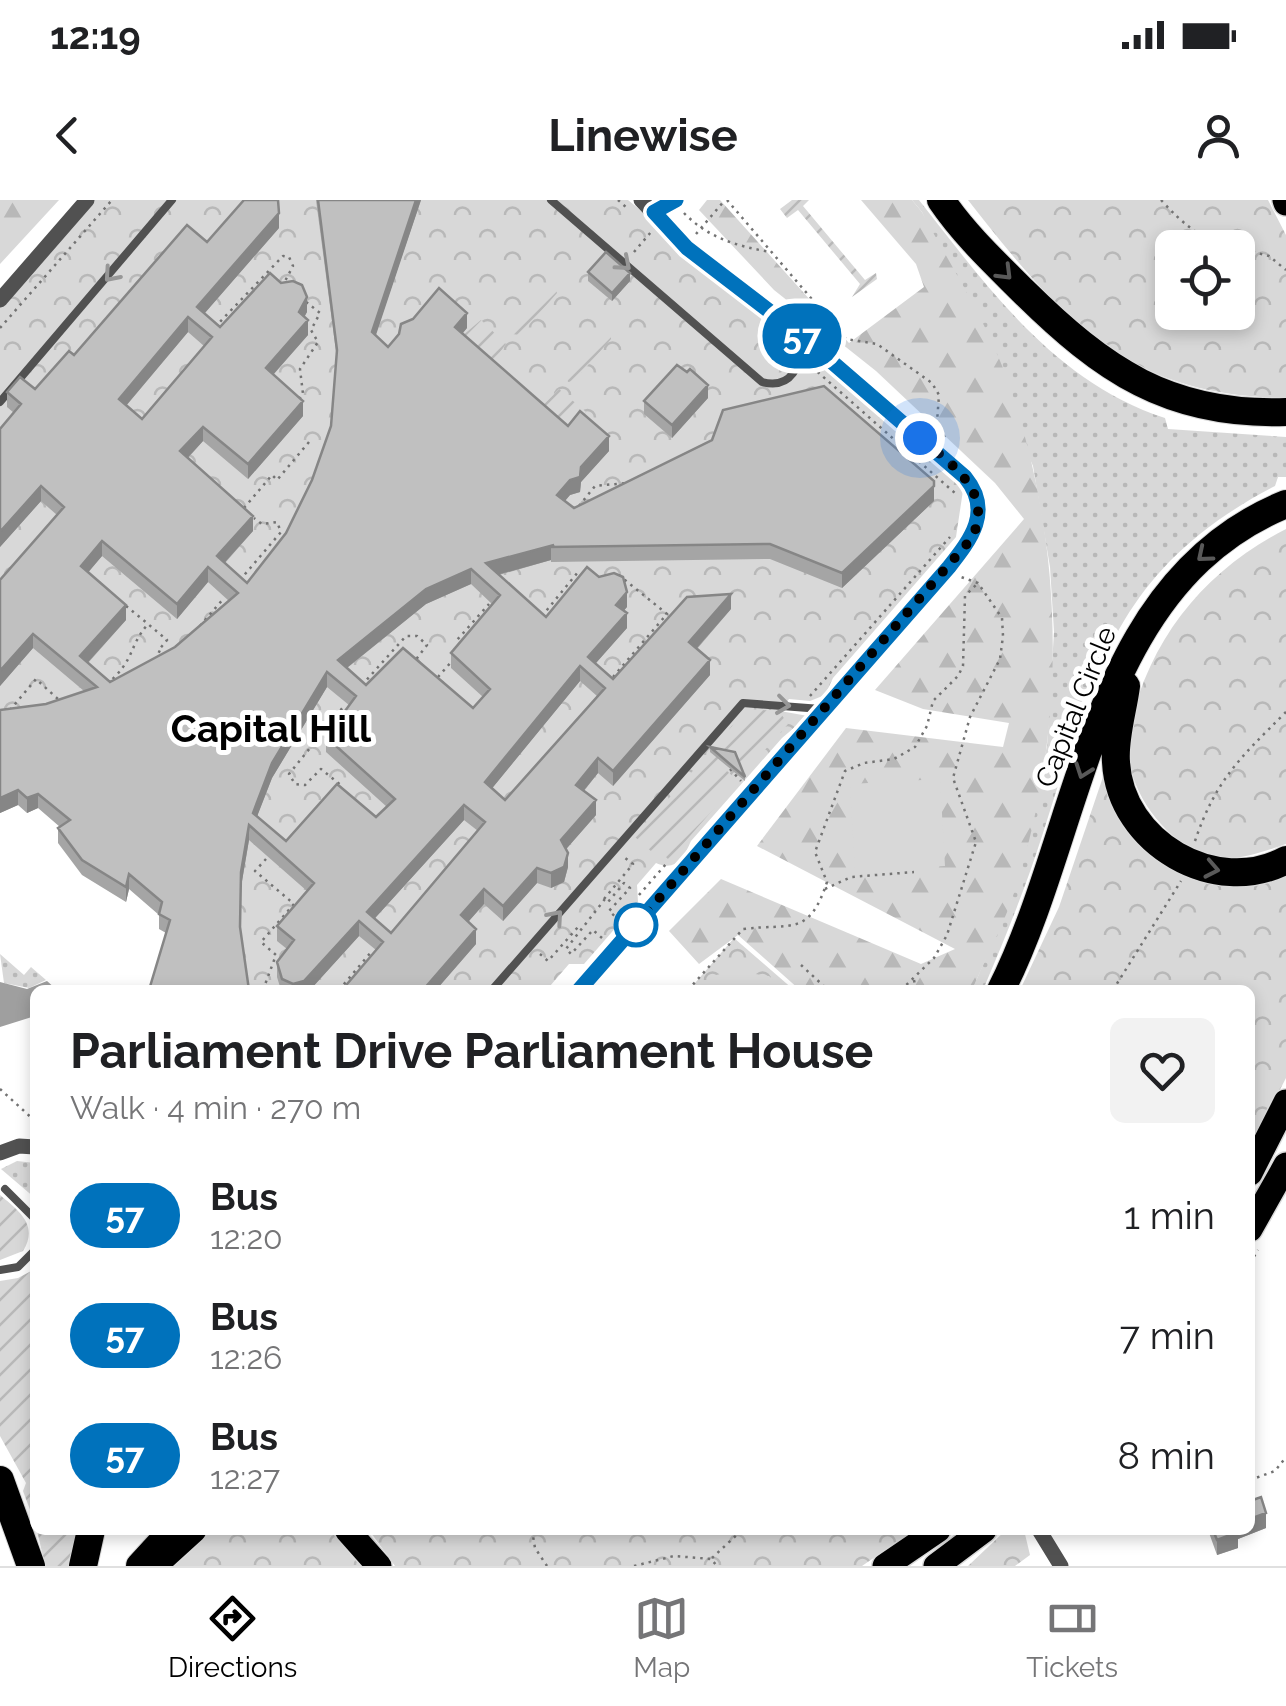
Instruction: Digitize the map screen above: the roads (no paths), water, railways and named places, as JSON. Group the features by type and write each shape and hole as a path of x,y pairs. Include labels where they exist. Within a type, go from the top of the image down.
{"highway":[{"path":"940,200 981,250 1053,320 1089,354 1130,380 1175,400 1223,409 1286,412"},
{"name":"Capital Circle","path":"1004,985 1033,923 1081,775 1132,648 1156,604 1193,564 1233,532 1286,504"},
{"path":"1132,648 1116,761 1121,788 1148,831 1180,861 1218,871 1264,870 1286,860"},
{"path":"0,1480 28,1555"},
{"path":"83,1566 90,1535"},
{"path":"148,1563 169,1535"}],"main road":[{"path":"1255,1163 1286,1102"},
{"path":"1255,1220 1286,1165"},
{"path":"148,1563 187,1535"},
{"path":"352,1535 379,1566"},
{"path":"886,1566 931,1535"},
{"path":"936,1566 977,1535"}],"street":[{"path":"0,300 87,200"},
{"path":"641,211 674,201"},
{"path":"583,985 972,538 978,500 970,482 803,337 641,211"},
{"path":"0,1153 28,1146"},
{"path":"1042,1535 1062,1566"}],"lane":[{"path":"0,402 172,200"},
{"path":"551,200 762,382 784,380 802,358 803,337"},
{"path":"496,985 743,703 824,710"},
{"path":"4,1188 30,1215"},
{"path":"0,1270 18,1267 30,1255"}],"district":[{"name":"Capital Hill","path":"271,728"}]}
